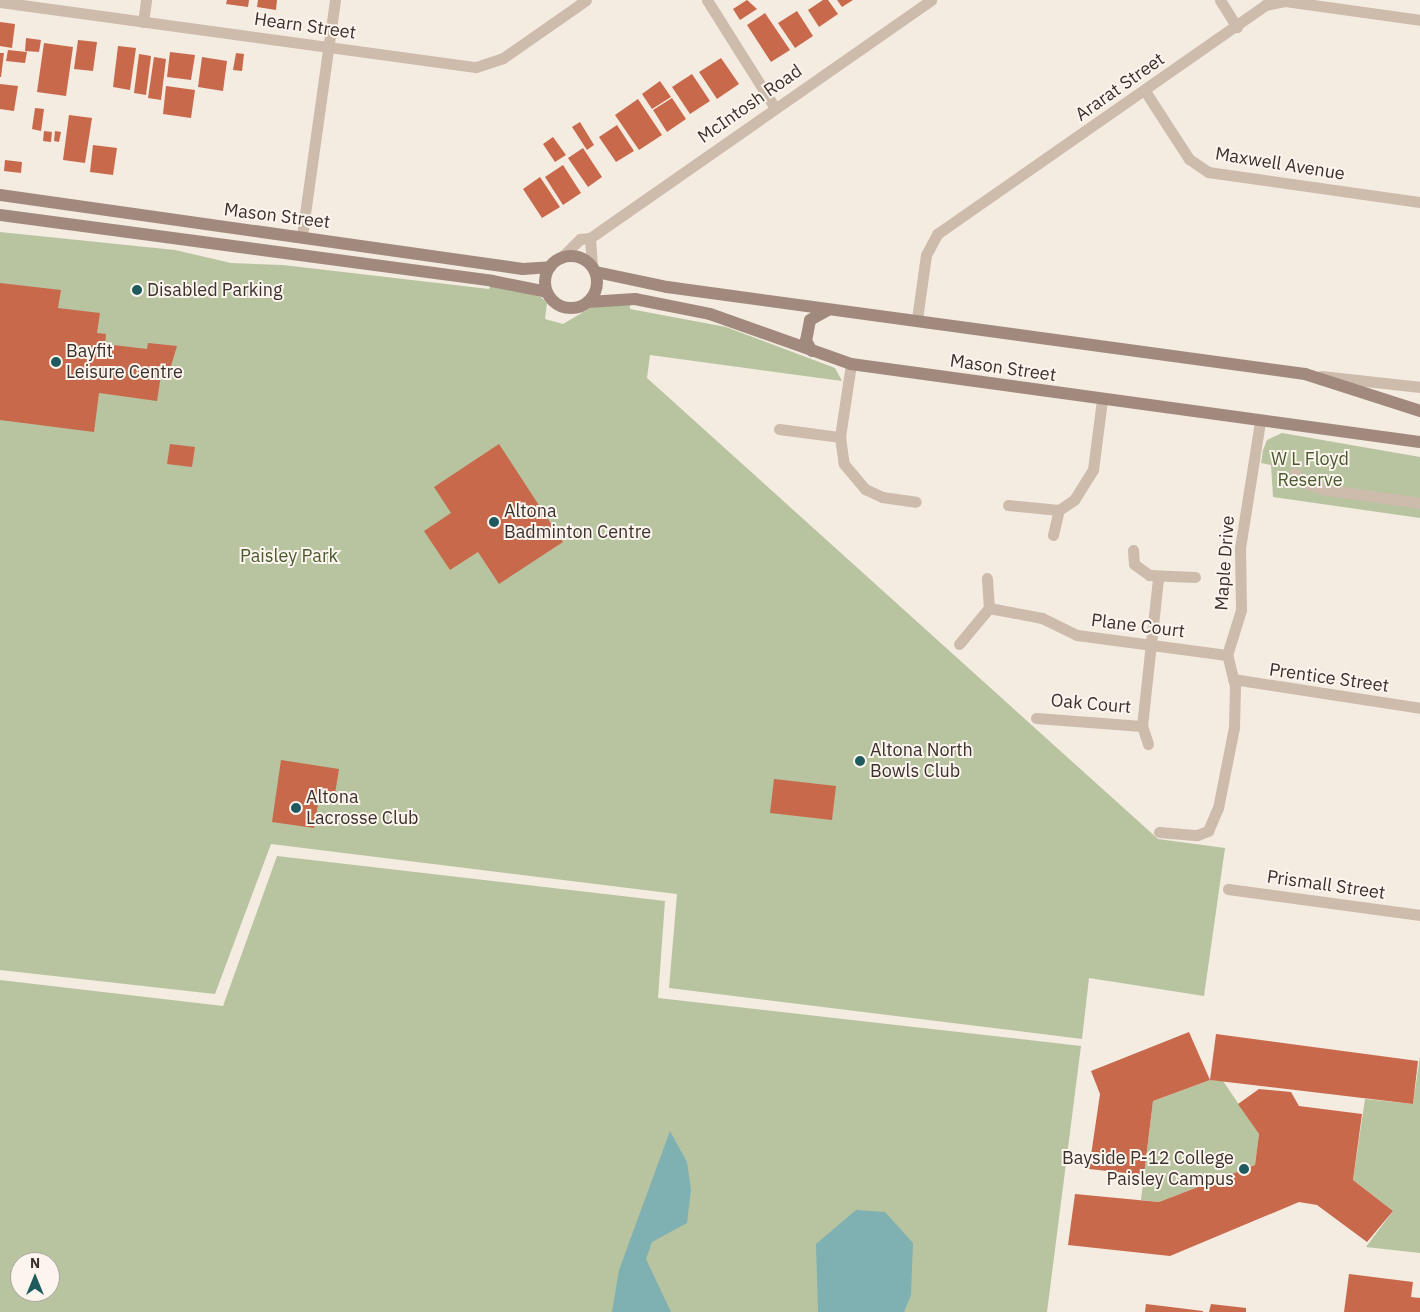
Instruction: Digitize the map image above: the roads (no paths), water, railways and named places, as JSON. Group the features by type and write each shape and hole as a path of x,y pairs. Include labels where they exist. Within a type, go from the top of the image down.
{"street":[{"path":"143,22 146,0"},
{"path":"302,235 335,0"},
{"name":"Hearn Street","path":"0,2 476,67 490,64 586,0"},
{"path":"707,0 775,108"},
{"name":"McIntosh Road","path":"561,258 580,239 590,238 931,0"},
{"path":"1220,0 1237,26"},
{"name":"Ararat Street","path":"917,318 926,255 937,234 1237,26 1278,1 1420,20"},
{"name":"Maxwell Avenue","path":"1145,90 1189,159 1208,172 1420,202"},
{"name":"Mason Street","path":"0,196 206,225 302,235 523,269 550,266"},
{"name":"Mason Street","path":"0,215 204,244 492,281 547,292"},
{"path":"204,244 206,225"},
{"path":"590,238 594,269 596,292 588,302 566,308 547,292 545,279 550,266 561,258 581,258 594,269"},
{"name":"Mason Street","path":"594,269 667,287 834,310 917,318 1305,374 1420,387"},
{"name":"Mason Street","path":"588,302 635,299 710,314 851,364 1260,422 1420,442"},
{"path":"812,351 806,341 810,320 814,314 834,310"},
{"path":"851,364 840,437 844,464 866,489 882,497 916,502"},
{"name":"Mason Street","path":"1305,374 1420,411"},
{"path":"1008,505 1059,510 1074,500 1092,470 1102,400"},
{"name":"Maple Drive","path":"1227,655 1241,610 1240,548 1260,422"},
{"path":"779,429 840,437"},
{"path":"1295,473 1305,483 1322,489 1420,503"},
{"path":"1053,536 1059,510"},
{"path":"1133,550 1134,564 1158,578 1175,574 1195,577"},
{"path":"958,644 989,608 986,578"},
{"name":"Oak Court","path":"1148,744 1142,726 1158,578"},
{"name":"Plane Court","path":"989,608 1042,618 1077,635 1227,655"},
{"path":"1159,832 1197,835 1208,831 1218,808 1234,727 1233,679 1227,655"},
{"name":"Prentice Street","path":"1233,679 1420,708"},
{"name":"Oak Court","path":"1036,718 1142,726"},
{"name":"Prismall Street","path":"1228,889 1420,915"}],"water":[{"path":"670,1131 687,1162 691,1190 687,1223 652,1242 646,1259 671,1312 612,1312 619,1270"},
{"path":"856,1210 885,1212 913,1243 911,1295 904,1312 818,1312 816,1244"}],"place":[{"name":"Disabled Parking","path":"137,290"},
{"name":"Bayfit Leisure Centre","path":"56,362"},
{"name":"Altona Badminton Centre","path":"494,522"},
{"name":"Altona North Bowls Club","path":"860,761"},
{"name":"Altona Lacrosse Club","path":"296,808"},
{"name":"Bayside P-12 College Paisley Campus","path":"1244,1169"}],"park label":[{"name":"W L Floyd Reserve","path":"1310,470"},
{"name":"Paisley Park","path":"289,556"}]}
